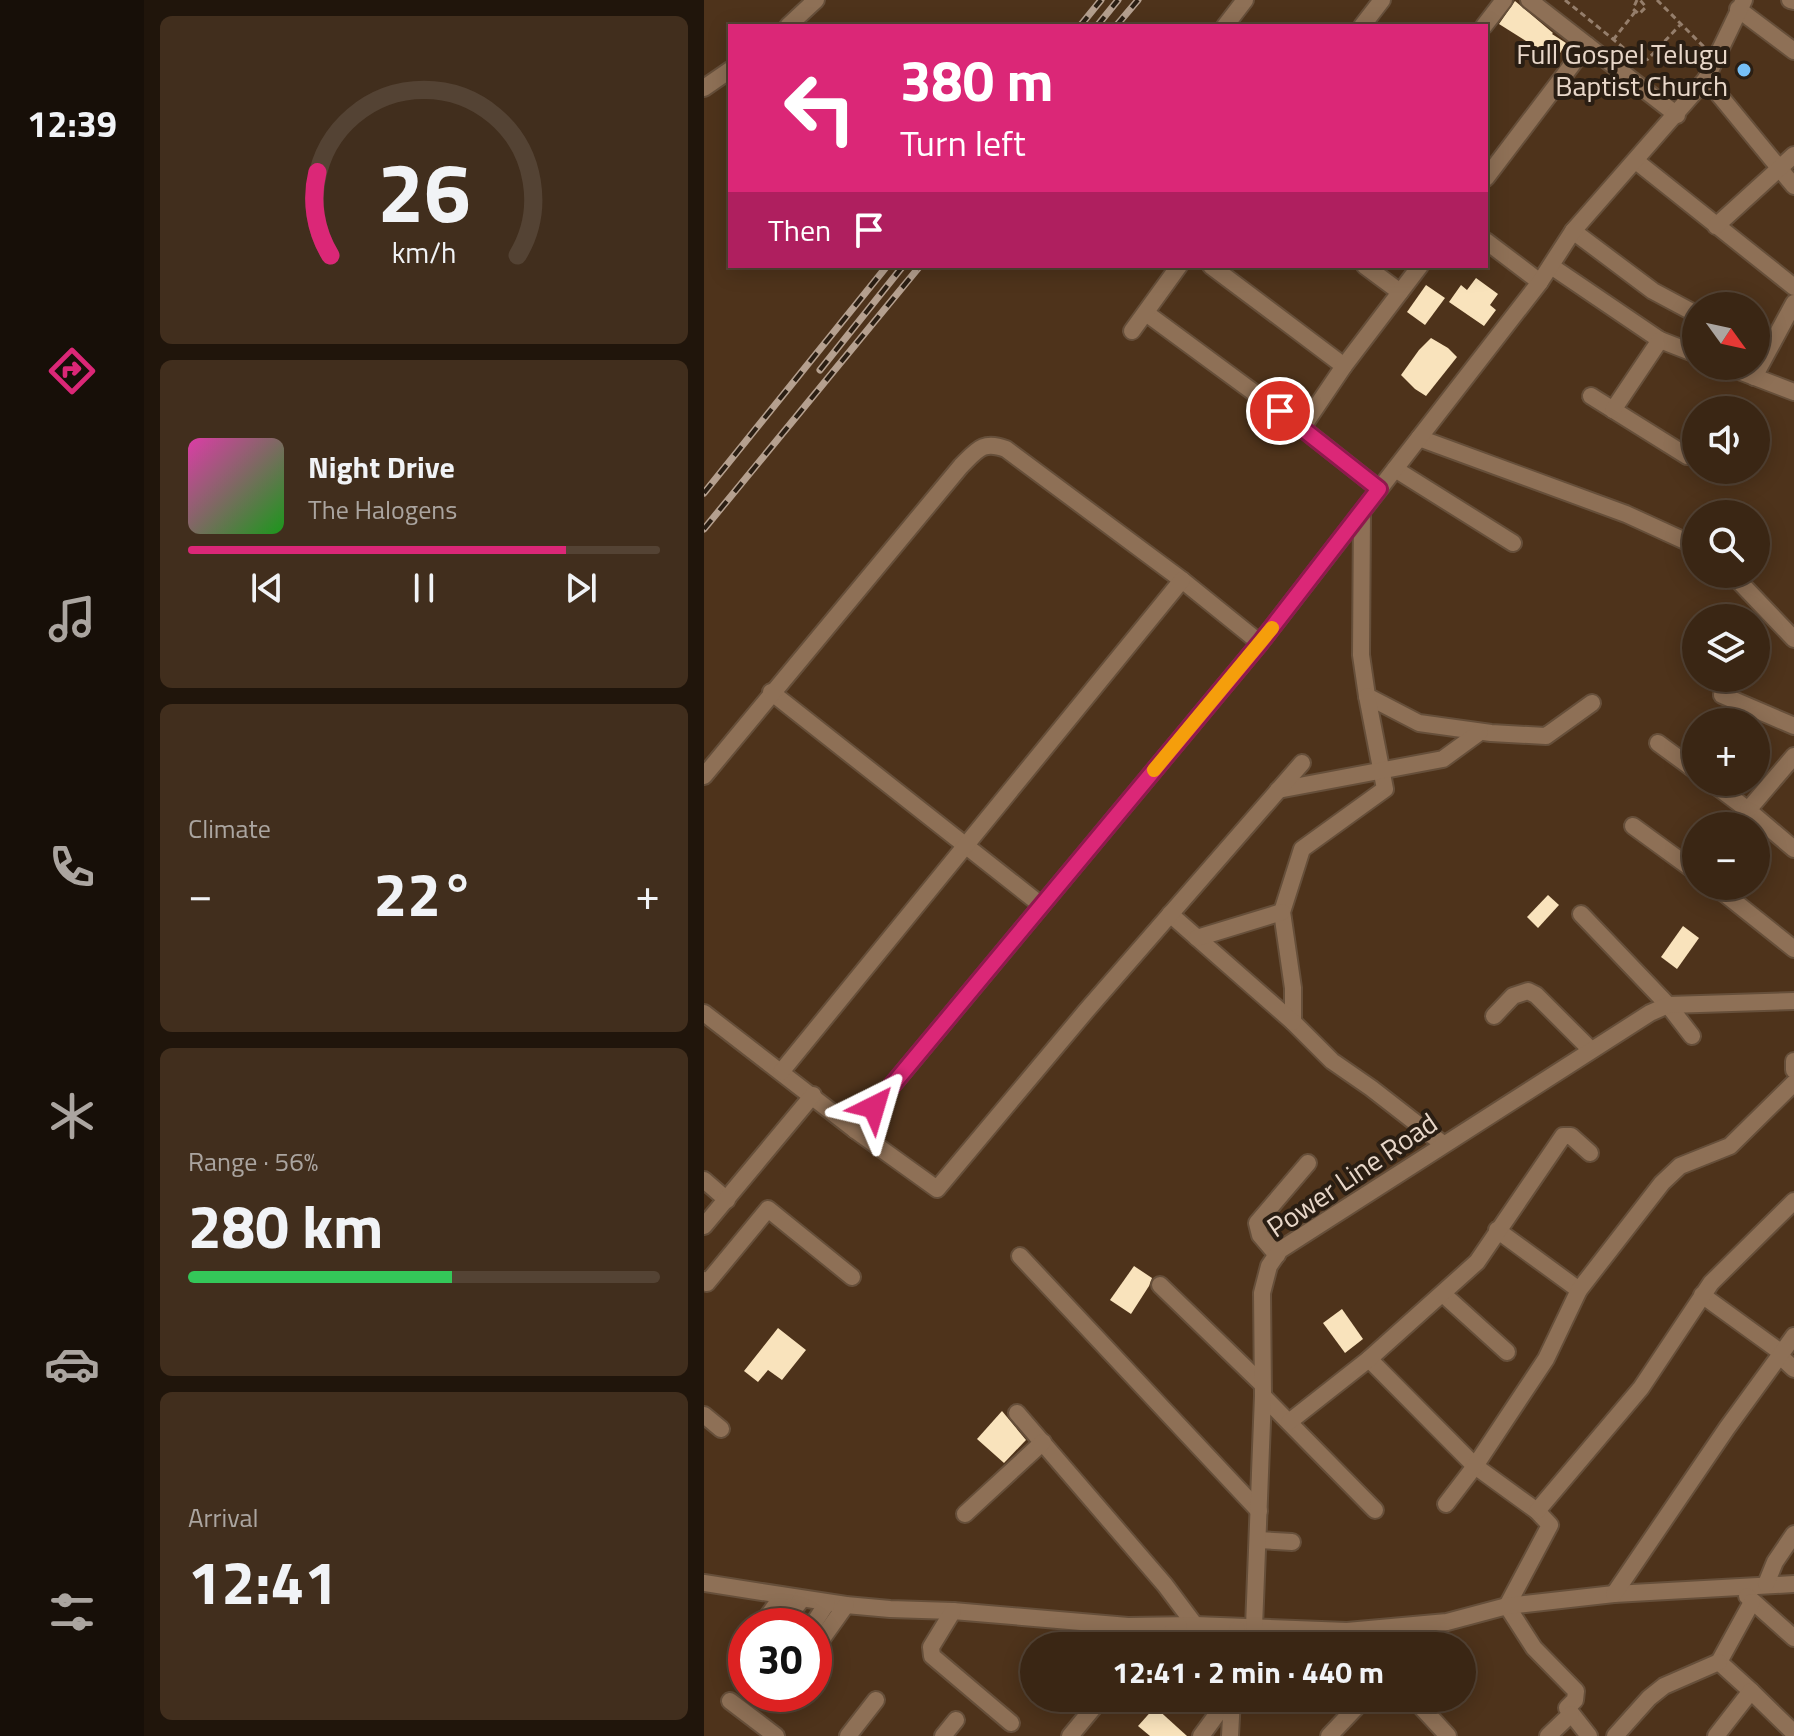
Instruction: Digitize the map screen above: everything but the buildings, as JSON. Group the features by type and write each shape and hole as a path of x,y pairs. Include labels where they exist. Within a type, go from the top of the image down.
{"street":[{"path":"790,24 816,0"},
{"path":"1227,24 1245,0"},
{"path":"1364,24 1382,0"},
{"path":"1486,24 1504,0"},
{"path":"1529,0 1677,115"},
{"path":"855,1130 1260,643 1540,282 1573,231 1706,79 1741,4 1794,51"},
{"path":"1488,175 1587,45"},
{"path":"704,88 728,71"},
{"path":"1706,79 1794,186"},
{"path":"1716,226 1794,155"},
{"path":"1636,161 1794,287"},
{"path":"1573,231 1653,291 1682,307"},
{"path":"1488,243 1540,282"},
{"path":"1551,266 1660,340 1682,349"},
{"path":"1132,331 1178,268"},
{"path":"1214,268 1344,366"},
{"path":"1368,268 1400,292"},
{"path":"1302,428 1344,366 1418,268"},
{"path":"1770,338 1794,303"},
{"path":"1146,313 1379,489"},
{"path":"1613,410 1660,340"},
{"path":"1762,380 1794,392"},
{"path":"1591,396 1682,453"},
{"path":"1419,438 1626,514 1682,540"},
{"path":"704,776 961,466 986,445 1006,449 1182,580 1260,643"},
{"path":"1395,469 1513,543"},
{"path":"1293,1022 1293,988 1282,912 1302,849 1385,789 1361,655 1362,512"},
{"path":"781,1072 1182,580"},
{"path":"1745,588 1794,639"},
{"path":"771,692 1041,905"},
{"path":"1722,695 1794,726"},
{"path":"1367,696 1419,723 1480,732 1546,736 1592,703"},
{"path":"1278,790 1443,759 1480,732"},
{"path":"1658,743 1682,761"},
{"path":"1748,810 1794,756"},
{"path":"704,1013 937,1189 1302,763"},
{"path":"1730,796 1794,849"},
{"path":"1633,826 1682,862"},
{"path":"1735,900 1791,940"},
{"path":"1197,938 1282,912"},
{"path":"1170,914 1293,1022 1332,1061 1443,1144"},
{"path":"1581,914 1668,1005 1692,1036"},
{"path":"1494,1016 1513,996 1528,991 1536,995 1591,1050"},
{"name":"Power Line Road","path":"1242,1632 1258,1540 1262,1293 1269,1266 1277,1255 1298,1237 1650,1013 1668,1005 1794,1001"},
{"path":"1794,1061 1794,1070"},
{"path":"1446,1504 1546,1359 1579,1290 1672,1173 1680,1166 1730,1146 1794,1083"},
{"path":"704,1226 813,1095"},
{"path":"1289,1422 1369,1359 1477,1262 1563,1136 1571,1136 1590,1153"},
{"path":"1277,1255 1260,1235 1257,1223 1308,1163"},
{"path":"704,1180 727,1200"},
{"path":"1537,1511 1641,1388 1702,1295 1794,1201"},
{"path":"705,1283 768,1209 852,1277"},
{"path":"1497,1230 1579,1290"},
{"path":"1020,1256 1259,1511"},
{"path":"1160,1285 1375,1510"},
{"path":"1443,1294 1507,1352"},
{"path":"1702,1295 1781,1355 1794,1369"},
{"path":"1614,1594 1794,1336"},
{"path":"1369,1359 1475,1466 1537,1511 1550,1525 1507,1606"},
{"path":"1017,1413 1165,1585 1187,1625"},
{"path":"704,1415 721,1429"},
{"path":"965,1514 1043,1442"},
{"path":"1766,1584 1775,1562 1794,1534"},
{"path":"1258,1540 1292,1542"},
{"path":"704,1583 797,1604 801,1608"},
{"path":"1312,1632 1447,1622 1507,1606 1614,1594 1794,1584"},
{"path":"1739,1585 1752,1602 1794,1638"},
{"path":"1615,1736 1664,1686 1719,1662 1752,1602"},
{"path":"774,1608 827,1603 1128,1626 1187,1625 1230,1632"},
{"path":"824,1608 827,1603"},
{"path":"832,1625 846,1605"},
{"path":"1507,1606 1534,1648 1576,1691 1575,1700 1567,1708 1589,1736"},
{"path":"953,1611 931,1647 932,1656 1011,1723"},
{"path":"1176,1632 1187,1625"},
{"path":"1719,1662 1794,1733"},
{"path":"1716,1736 1751,1691"},
{"path":"848,1736 876,1700"},
{"path":"744,1712 776,1736"},
{"path":"1070,1736 1090,1712"},
{"path":"1201,1736 1219,1712"},
{"path":"1230,1712 1230,1736"},
{"path":"1329,1736 1352,1712"},
{"path":"1426,1712 1448,1736"},
{"path":"1548,1736 1571,1714"},
{"path":"943,1736 956,1720"}],"path":[{"path":"1565,0 1637,60 1645,61 1680,25"},
{"path":"1657,0 1716,58"},
{"path":"1638,1 1645,11 1641,14 1635,12 1632,6 1638,1"},
{"path":"1613,40 1635,12"}],"railway":[{"path":"1082,24 1101,0"},
{"path":"1099,24 1118,0"},
{"path":"1118,24 1138,0"},
{"path":"704,493 885,268"},
{"path":"820,370 901,268"},
{"path":"704,529 918,268"}],"slow traffic":[{"path":"1154,770 1272,628"}],"place":[{"name":"Full Gospel Telugu Baptist Church","path":"1744,70"}],"route":[{"path":"874,1107 1260,643 1379,489 1280,411"}]}
